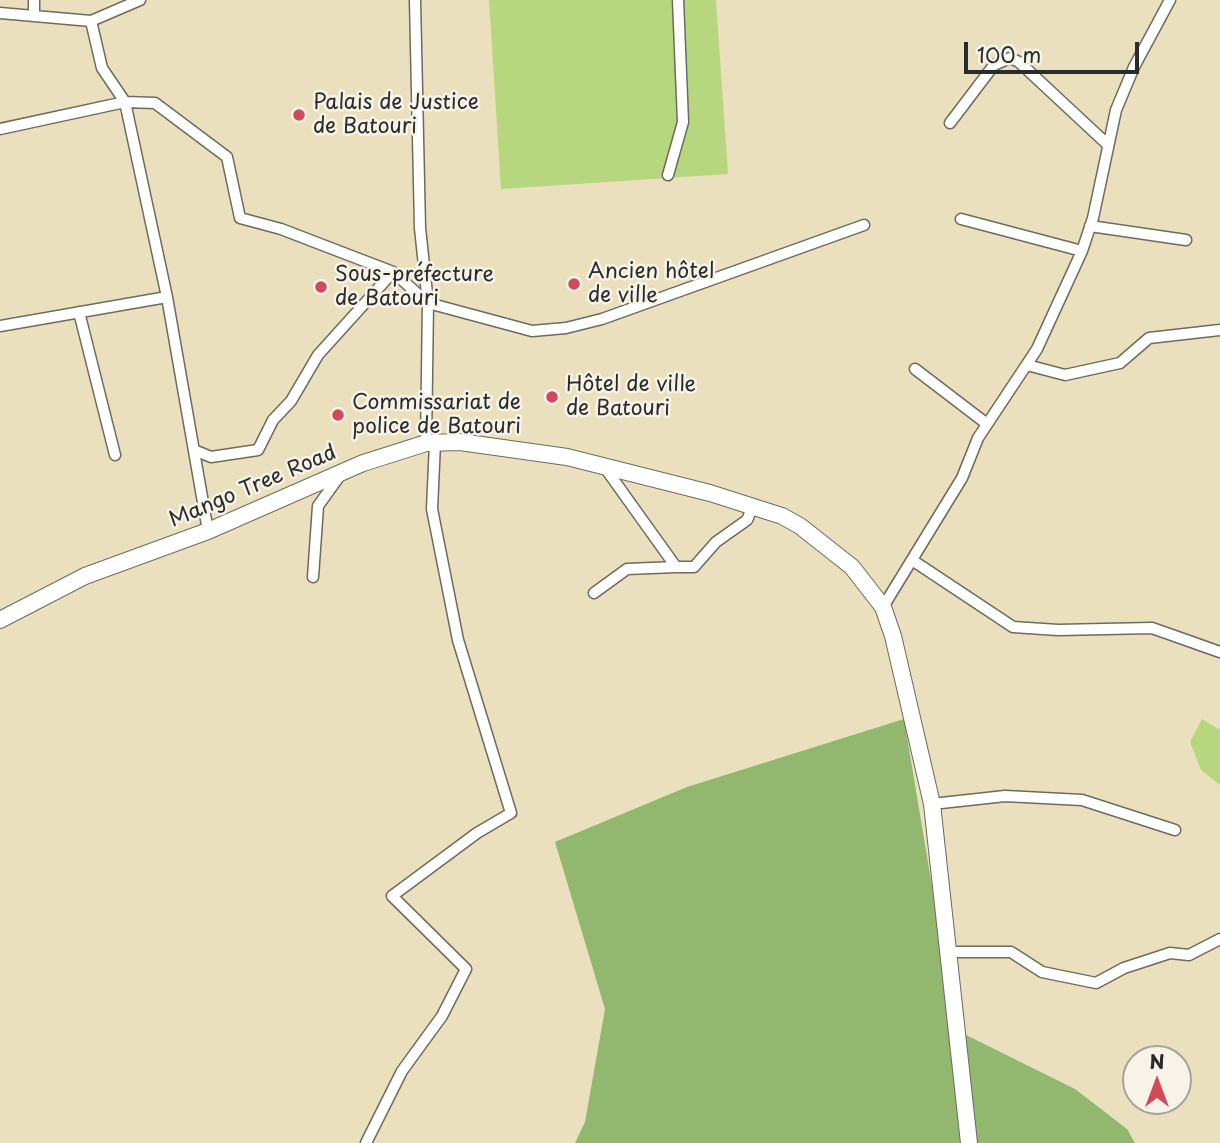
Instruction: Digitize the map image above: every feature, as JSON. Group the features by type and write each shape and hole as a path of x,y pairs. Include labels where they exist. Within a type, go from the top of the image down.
{"main road":[{"name":"Mango Tree Road","path":"0,620 85,576 208,531 343,472 431,443 460,442 529,449 603,466 782,516 830,548 852,567 883,607"},
{"path":"883,607 918,737 932,804 969,1143"}],"street":[{"path":"34,0 34,15"},
{"path":"0,13 91,21 140,0"},
{"path":"366,1143 402,1070 442,1016 466,969 393,896 477,833 511,813 458,640 432,509 428,303 420,228 415,0"},
{"path":"668,175 684,122 678,0"},
{"path":"883,607 962,478 987,424 1027,365 1082,251 1116,110 1134,67 1170,0"},
{"path":"91,21 102,68 125,102 167,296 208,531"},
{"path":"950,123 993,65 1010,58 1019,62 1107,144"},
{"path":"0,129 125,102 155,103 227,157 240,218 281,229 393,272 428,303 532,331 566,328 653,302 864,225"},
{"path":"961,219 1082,251"},
{"path":"1090,226 1186,240"},
{"path":"194,450 211,457 258,450 272,420 291,401 318,355 393,272"},
{"path":"0,326 167,296"},
{"path":"79,312 95,365 115,455"},
{"path":"1027,365 1065,375 1120,363 1149,338 1220,330"},
{"path":"915,369 987,424"},
{"path":"603,466 676,567"},
{"path":"313,577 318,506 343,472"},
{"path":"594,593 627,569 694,567 716,542 747,520 753,506"},
{"path":"912,560 1013,627 1058,631 1152,628 1220,652"},
{"path":"932,804 1005,796 1082,800 1175,830"},
{"path":"949,952 1012,952 1042,972 1096,983 1124,968 1170,953 1189,955 1220,940"}],"green space":[{"path":"489,0 716,0 728,174 501,189"},
{"path":"904,719 956,1030 1075,1089 1127,1129 1135,1143 575,1143 585,1122 605,1009 555,842 687,787"},
{"path":"1202,719 1220,730 1220,785 1201,770 1190,742"}],"place":[{"name":"Palais de Justice de Batouri","path":"299,115"},
{"name":"Ancien hôtel de ville","path":"574,284"},
{"name":"Sous-préfecture de Batouri","path":"321,287"},
{"name":"Hôtel de ville de Batouri","path":"552,397"},
{"name":"Commissariat de police de Batouri","path":"338,415"}]}
